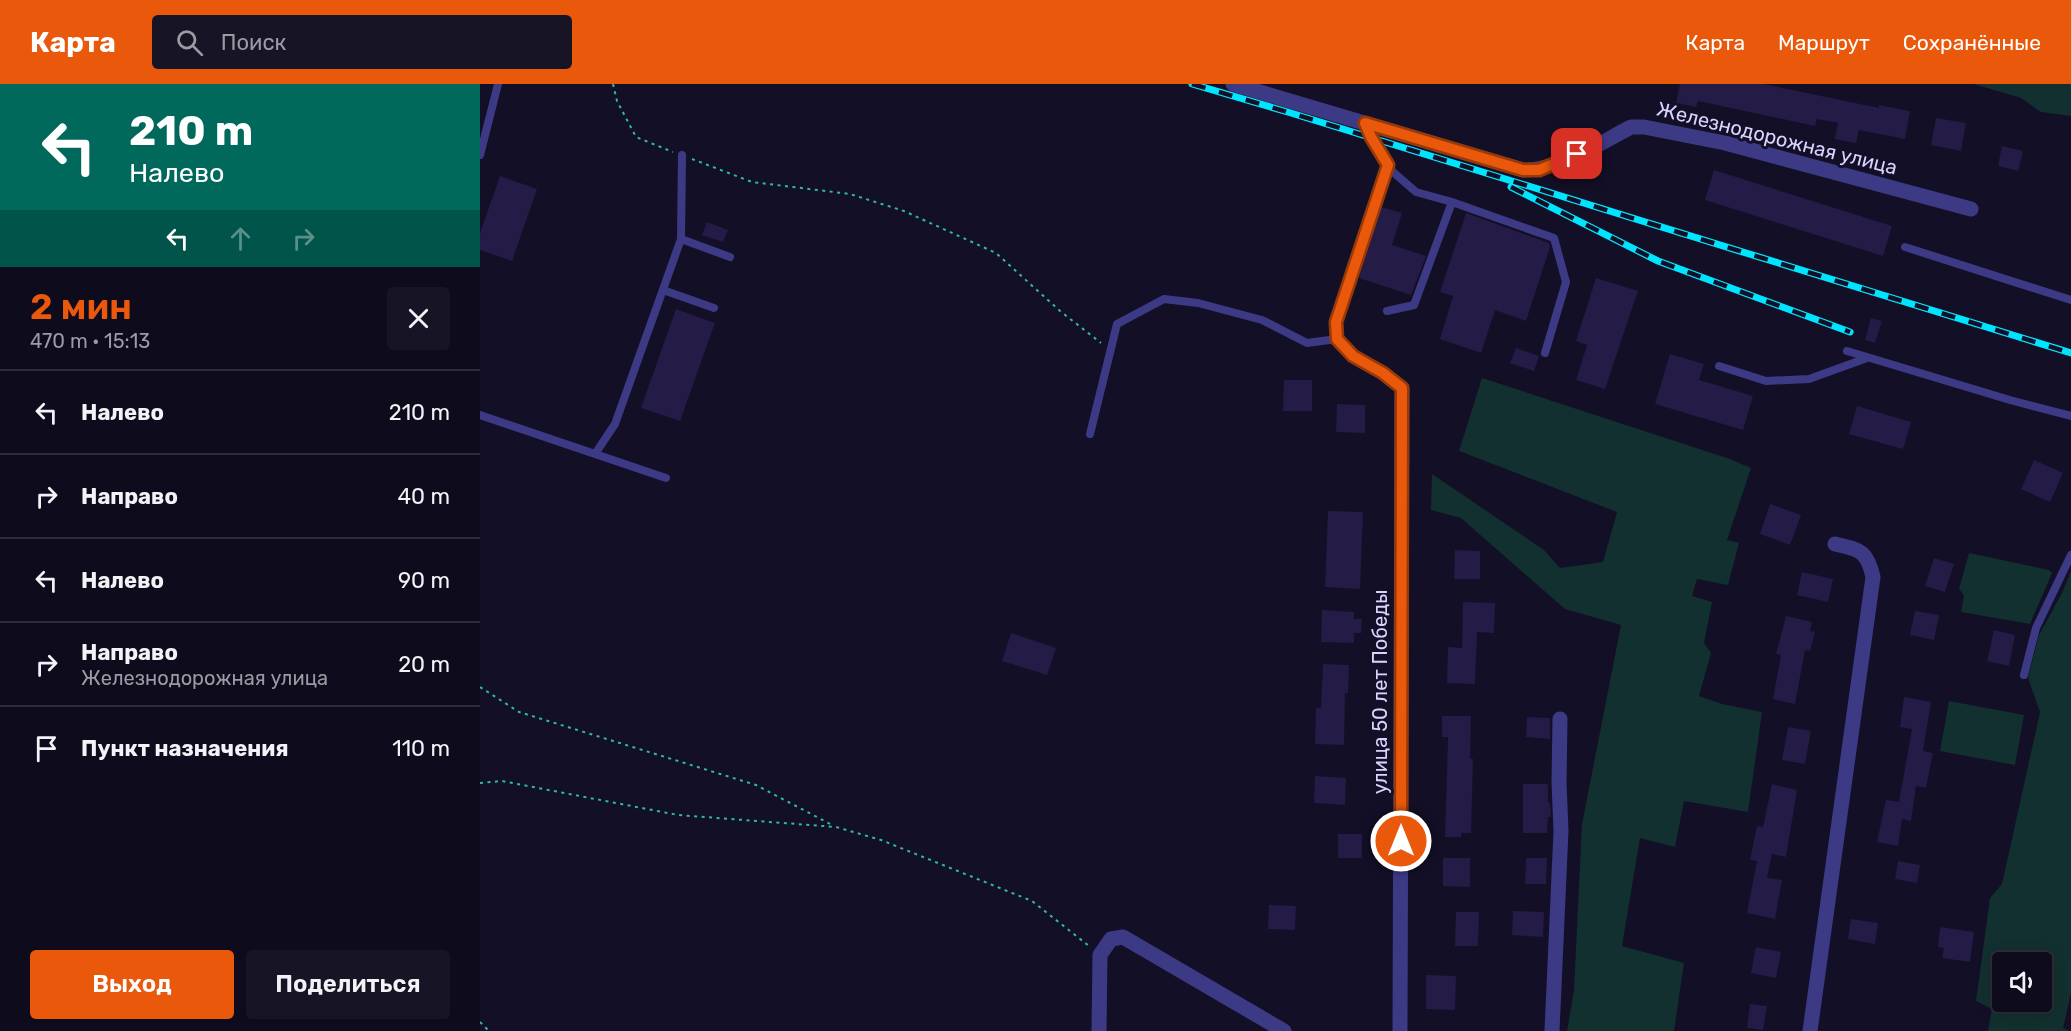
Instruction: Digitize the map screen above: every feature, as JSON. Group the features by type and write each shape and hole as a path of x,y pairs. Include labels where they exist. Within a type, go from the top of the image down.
{"street":[{"name":"Железнодорожная улица","path":"1233,84 1523,170 1539,170 1558,164 1631,128 1644,127 1725,143 1971,209"},
{"name":"улица 50 лет Победы","path":"1400,1031 1402,388"},
{"path":"1810,1031 1873,577 1869,560 1860,550 1835,544"},
{"path":"1552,1031 1561,831 1560,719"},
{"path":"1099,1031 1100,955 1111,939 1123,937 1284,1031"}],"lane":[{"path":"480,155 498,84"},
{"path":"1365,123 1392,171 1416,192 1452,202 1554,238 1566,282 1545,353"},
{"path":"595,454 615,424 681,239 682,155"},
{"path":"1388,165 1336,322 1337,339 1353,356 1383,373 1402,388"},
{"path":"1387,311 1414,305 1452,202"},
{"path":"681,239 730,257"},
{"path":"1905,247 2071,300"},
{"path":"663,290 714,308"},
{"path":"1090,434 1117,324 1164,299 1198,303 1262,320 1307,343 1337,339"},
{"path":"1847,351 2071,416"},
{"path":"1719,366 1766,381 1809,379 1868,358"},
{"path":"480,415 666,478"},
{"path":"2024,675 2036,628 2071,555"}],"path":[{"path":"613,84 617,101 636,137 752,182 850,194 904,211 996,253 1060,311 1111,350"},
{"path":"480,687 519,712 756,785 836,827 881,840 1032,901 1100,955"},
{"path":"480,783 502,781 678,815 836,827"},
{"path":"480,1022 489,1031"}],"green space":[{"path":"1974,84 2071,84 2071,116 2041,112 2021,98"},
{"path":"1482,378 1730,459 1751,468 1727,540 1739,543 1728,585 1697,579 1692,596 1712,602 1704,643 1711,653 1699,696 1722,704 1762,712 1748,812 1684,801 1675,847 1640,838 1622,946 1684,963 1674,1031 1567,1031 1574,990 1582,824 1621,625 1565,609 1461,518 1431,510 1432,474 1544,550 1560,568 1603,562 1617,512 1459,451"},
{"path":"1969,553 2049,570 2052,573 2030,624 1961,612 1964,595 1959,589"},
{"path":"2071,571 2071,993 2063,1028 2070,1031 1988,1031 1992,1009 1976,1001 1990,898 2002,884 2040,712 2028,678 2039,635"},
{"path":"1949,701 2024,715 2015,765 1940,751"}],"building":[{"path":"1680,84 1764,84 1879,108 1879,105 1910,111 1905,139 1859,130 1856,143 1835,139 1838,123 1817,119 1815,126 1698,101 1696,107 1676,103"},
{"path":"1936,118 1966,123 1961,151 1931,145"},
{"path":"2002,146 2023,151 2018,171 1998,166"},
{"path":"1714,170 1892,226 1883,256 1705,200"},
{"path":"500,176 537,189 512,261 480,250 480,233"},
{"path":"1381,207 1402,213 1392,245 1426,256 1411,295 1359,278"},
{"path":"1466,213 1549,243 1550,247 1526,321 1495,310 1481,353 1440,339 1453,296 1440,292"},
{"path":"707,222 728,230 723,242 702,235"},
{"path":"1596,278 1638,291 1605,389 1576,380 1587,345 1576,341"},
{"path":"676,309 715,323 680,421 641,408"},
{"path":"1871,318 1882,321 1875,343 1865,340"},
{"path":"1516,348 1539,356 1534,371 1510,363"},
{"path":"1670,354 1704,364 1699,380 1753,396 1743,430 1655,404"},
{"path":"1284,380 1312,380 1312,411 1283,411"},
{"path":"1337,404 1365,405 1365,433 1336,432"},
{"path":"1857,406 1911,422 1903,449 1849,434"},
{"path":"2034,460 2063,473 2050,502 2021,489"},
{"path":"1770,504 1801,515 1790,545 1760,534"},
{"path":"1328,511 1363,512 1360,589 1325,587"},
{"path":"1455,550 1480,551 1480,579 1454,579"},
{"path":"1934,558 1954,564 1945,592 1925,586"},
{"path":"1802,572 1833,579 1828,602 1797,595"},
{"path":"1463,602 1495,603 1494,633 1477,632 1475,684 1447,683 1448,647 1462,648"},
{"path":"1322,610 1354,612 1354,619 1362,619 1361,633 1354,633 1354,643 1321,642"},
{"path":"1915,611 1939,615 1934,640 1910,635"},
{"path":"1786,616 1812,622 1810,631 1815,632 1810,651 1805,650 1795,704 1773,699 1781,655 1776,654"},
{"path":"1994,630 2015,635 2009,666 1987,661"},
{"path":"1011,633 1056,648 1047,675 1002,661"},
{"path":"1323,664 1349,665 1348,693 1345,693 1344,745 1315,744 1316,708 1321,708"},
{"path":"1904,697 1931,702 1923,751 1933,753 1926,788 1916,786 1911,821 1902,819 1898,846 1877,842 1886,800 1899,802 1912,729 1900,727"},
{"path":"1442,716 1471,716 1470,759 1473,759 1471,833 1461,833 1461,837 1445,837 1448,737 1442,737"},
{"path":"1527,717 1550,718 1550,739 1526,737"},
{"path":"1788,727 1811,731 1805,764 1782,760"},
{"path":"1315,776 1346,778 1345,805 1314,803"},
{"path":"1523,784 1548,784 1551,817 1548,817 1547,833 1523,833"},
{"path":"1772,784 1797,790 1786,857 1772,854 1767,878 1782,880 1775,919 1747,913 1757,861 1750,860 1757,826 1763,827"},
{"path":"1338,834 1362,834 1362,858 1338,858"},
{"path":"1443,858 1470,858 1470,887 1443,886"},
{"path":"1526,858 1547,858 1546,884 1525,884"},
{"path":"1898,861 1920,865 1917,883 1895,879"},
{"path":"1269,905 1296,906 1295,930 1268,929"},
{"path":"1513,911 1544,912 1543,937 1512,935"},
{"path":"1456,912 1479,912 1478,946 1455,946"},
{"path":"1851,919 1878,923 1875,944 1848,939"},
{"path":"1940,927 1974,932 1970,962 1942,958 1944,948 1938,947"},
{"path":"1756,947 1781,952 1776,978 1751,973"},
{"path":"1426,975 1456,976 1455,1010 1426,1009"},
{"path":"1750,1004 1767,1006 1763,1030 1747,1028"}],"railway":[{"path":"1192,84 2071,353"},
{"path":"1511,187 1658,261 1850,332"}],"route":[{"path":"1401,841 1402,388 1383,373 1353,356 1337,339 1336,322 1388,165 1365,123 1523,170 1539,170 1558,164 1577,154"}]}
